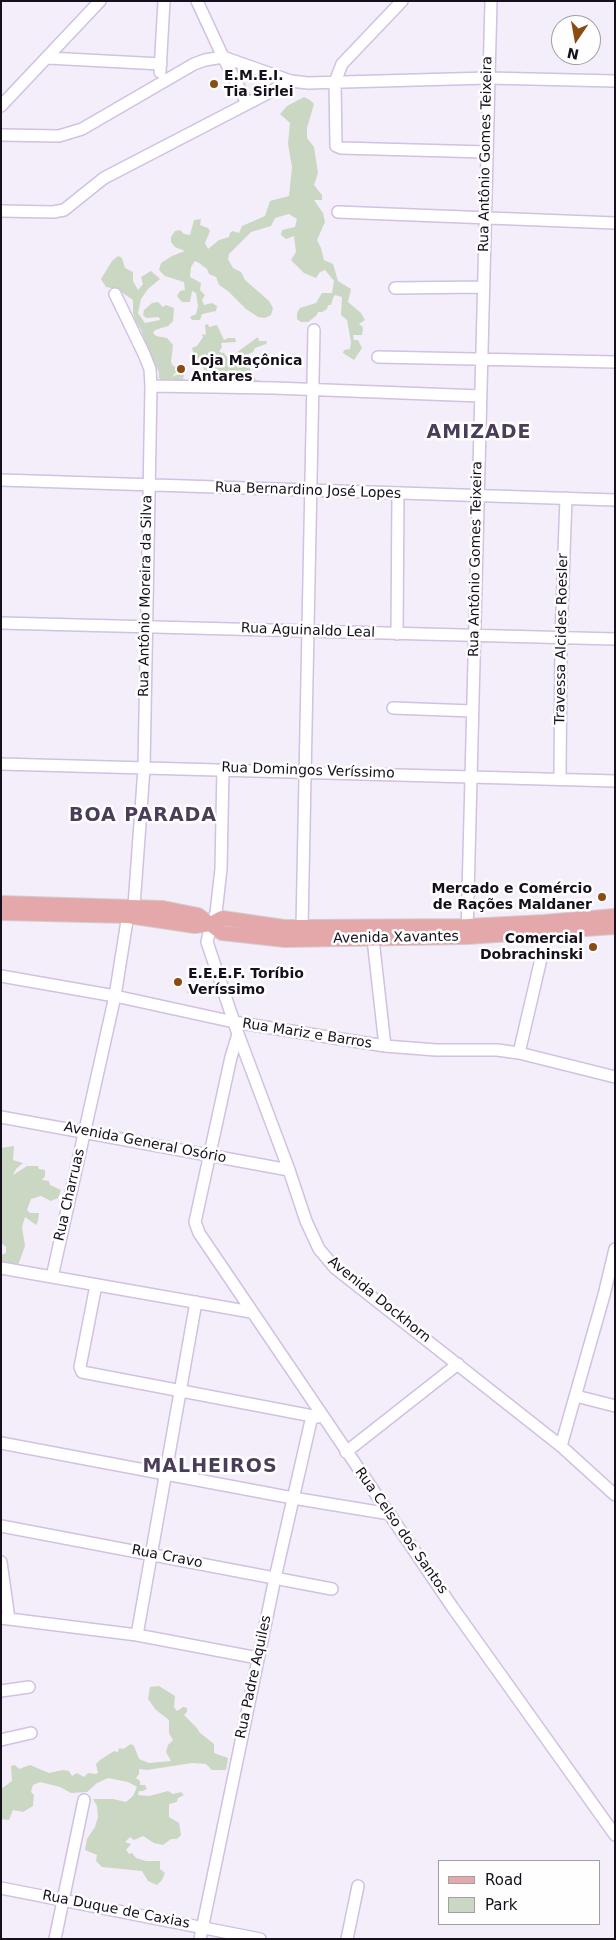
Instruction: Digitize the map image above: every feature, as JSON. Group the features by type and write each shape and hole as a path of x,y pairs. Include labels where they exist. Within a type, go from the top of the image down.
{"main road":[{"name":"Avenida Xavantes","path":"1,902 131,911 195,926 211,924 222,918 284,927 467,932 547,933 615,927"},
{"name":"Avenida Xavantes","path":"1,913 131,911"},
{"name":"Avenida Xavantes","path":"222,933 286,940 372,939 467,932 544,922 615,916"},
{"path":"211,924 222,933"}],"street":[{"path":"1,106 100,1"},
{"path":"159,83 164,1"},
{"path":"197,1 247,103"},
{"path":"402,1 342,64 334,82 336,146 341,148 486,152"},
{"name":"Rua Antônio Gomes Teixeira","path":"467,932 491,1"},
{"path":"1,135 59,136 82,129 194,64 223,57 291,81 334,82 488,78 615,81"},
{"path":"48,58 161,64"},
{"path":"1,211 53,212 64,210 104,178 291,81"},
{"path":"338,212 615,223"},
{"path":"395,288 483,287"},
{"name":"Rua Antônio Moreira da Silva","path":"115,294 150,369 151,386 144,768 131,911"},
{"path":"302,927 314,330"},
{"path":"378,357 615,362"},
{"path":"151,386 274,388 312,391 480,396"},
{"name":"Rua Bernardino José Lopes","path":"1,480 615,500"},
{"path":"397,634 398,494"},
{"name":"Travessa Alcides Roesler","path":"560,779 561,638 566,498"},
{"name":"Rua Aguinaldo Leal","path":"1,623 615,639"},
{"path":"393,708 472,710"},
{"name":"Rua Domingos Veríssimo","path":"1,764 615,781"},
{"name":"Avenida Dockhorn","path":"223,769 221,869 216,913 211,924 207,942 238,1034 306,1221 319,1249 335,1268 561,1446 615,1495"},
{"name":"Rua Charruas","path":"52,1278 115,996 131,911"},
{"path":"209,950 212,942 222,933"},
{"path":"519,1053 547,933"},
{"path":"372,939 385,1046"},
{"name":"Rua Mariz e Barros","path":"1,976 115,996 234,1022 385,1046 436,1050 497,1050 519,1053 615,1077"},
{"path":"209,1155 230,1057 238,1034"},
{"name":"Avenida General Osório","path":"1,1116 289,1170"},
{"name":"Rua Celso dos Santos","path":"209,1155 195,1222 198,1233 454,1608 615,1834"},
{"path":"561,1446 609,1297 615,1249"},
{"path":"1,1268 251,1312"},
{"path":"96,1285 80,1367 82,1372 324,1418"},
{"path":"138,1635 196,1302"},
{"path":"346,1452 458,1364"},
{"path":"576,1396 615,1406"},
{"name":"Rua Padre Aquiles","path":"201,1933 275,1578 312,1416"},
{"path":"1,1443 293,1498 390,1514"},
{"name":"Rua Cravo","path":"1,1526 332,1589"},
{"path":"1,1562 5,1619 138,1635 258,1658"},
{"path":"1,1691 29,1687"},
{"path":"1,1740 31,1732"},
{"path":"55,1939 84,1800"},
{"path":"347,1939 358,1886"},
{"name":"Rua Duque de Caxias","path":"1,1888 63,1900 201,1933 260,1939"}],"green space":[{"path":"304,97 314,104 307,128 307,138 314,147 318,173 314,185 322,195 322,200 314,200 323,213 325,222 317,240 324,260 333,264 338,281 351,289 348,302 361,313 365,320 359,324 363,327 362,335 353,335 354,340 358,340 362,348 354,360 343,353 344,350 350,349 351,342 347,320 341,315 342,297 335,295 327,309 318,312 308,322 301,322 297,319 297,313 300,308 316,303 322,293 332,293 334,281 325,270 320,272 316,278 304,273 291,260 296,252 294,236 286,239 281,235 282,230 295,227 297,219 289,214 275,218 271,226 251,232 229,254 228,259 233,268 241,272 245,280 269,301 273,308 271,315 265,318 258,317 246,309 219,285 216,277 209,274 207,269 195,261 191,267 190,277 201,283 200,290 205,295 202,300 204,305 212,303 217,306 216,311 202,314 200,320 192,320 190,317 196,314 198,306 196,293 192,291 190,302 182,302 177,296 180,291 185,290 184,282 165,276 159,270 161,263 185,251 175,247 171,242 171,237 175,231 180,230 184,234 190,235 194,220 201,219 200,225 208,228 210,231 205,243 208,249 219,240 229,237 233,231 239,233 242,226 265,216 270,201 289,196 292,167 288,144 290,123 280,114 287,106"},
{"path":"118,256 122,258 125,268 133,272 133,281 138,290 143,284 141,277 151,271 160,279 148,289 141,299 138,313 145,323 160,320 159,317 146,318 143,315 144,310 152,303 158,302 163,307 166,305 174,308 173,321 168,326 155,330 153,333 156,336 167,338 173,345 171,362 173,366 177,367 177,371 172,377 181,373 184,375 183,379 188,380 192,377 204,380 207,374 194,356 192,348 197,346 203,337 202,334 206,335 205,325 208,324 209,327 217,325 224,340 235,338 236,342 221,343 222,347 219,352 224,353 227,357 233,355 258,337 259,341 267,341 266,344 255,348 253,352 246,355 242,361 247,364 256,380 271,383 165,383 159,378 159,372 135,320 133,300 117,289 106,287 101,279 112,261"},
{"path":"189,983 209,986 207,996 187,993"},
{"path":"14,1146 13,1160 23,1163 16,1169 13,1175 27,1166 38,1166 39,1169 45,1170 45,1176 42,1180 49,1181 50,1185 61,1190 58,1198 51,1201 41,1196 31,1199 27,1210 30,1213 39,1213 38,1221 36,1225 25,1217 22,1227 25,1246 18,1265 1,1262 1,1255 6,1253 6,1247 1,1243 1,1148"},
{"path":"159,1686 175,1696 174,1707 177,1711 183,1707 187,1708 187,1712 184,1715 199,1732 214,1744 214,1753 228,1758 226,1770 212,1770 206,1764 192,1763 147,1770 139,1769 139,1774 136,1778 140,1781 140,1785 145,1785 147,1789 139,1791 138,1795 149,1796 168,1791 173,1794 181,1792 184,1795 178,1798 177,1802 169,1804 169,1817 179,1823 181,1835 177,1839 171,1839 163,1845 154,1843 143,1836 134,1840 130,1837 125,1842 131,1844 126,1850 136,1858 146,1861 160,1861 160,1869 165,1873 157,1885 148,1881 142,1871 102,1867 96,1861 97,1855 85,1850 87,1839 95,1827 98,1817 97,1806 93,1799 113,1799 126,1802 133,1796 137,1787 128,1782 108,1778 97,1783 87,1792 71,1793 60,1787 40,1782 33,1785 31,1792 34,1795 33,1806 23,1812 13,1810 9,1820 1,1819 1,1789 12,1781 11,1766 15,1765 19,1769 30,1765 49,1773 63,1770 69,1771 72,1776 77,1773 84,1777 88,1773 98,1773 96,1764 100,1760 114,1751 118,1752 119,1748 123,1749 131,1744 134,1746 139,1759 149,1763 171,1761 166,1752 168,1745 173,1740 169,1733 169,1720 156,1710 148,1699 150,1687"}],"place":[{"name":"E.M.E.I. Tia Sirlei","path":"214,84"},
{"name":"Loja Maçônica Antares","path":"181,369"},
{"name":"Mercado e Comércio de Rações Maldaner","path":"602,897"},
{"name":"Comercial Dobrachinski","path":"593,947"},
{"name":"E.E.E.F. Toríbio Veríssimo","path":"178,982"}],"district":[{"name":"AMIZADE","path":"479,433"},
{"name":"BOA PARADA","path":"143,816"},
{"name":"MALHEIROS","path":"210,1467"}]}
